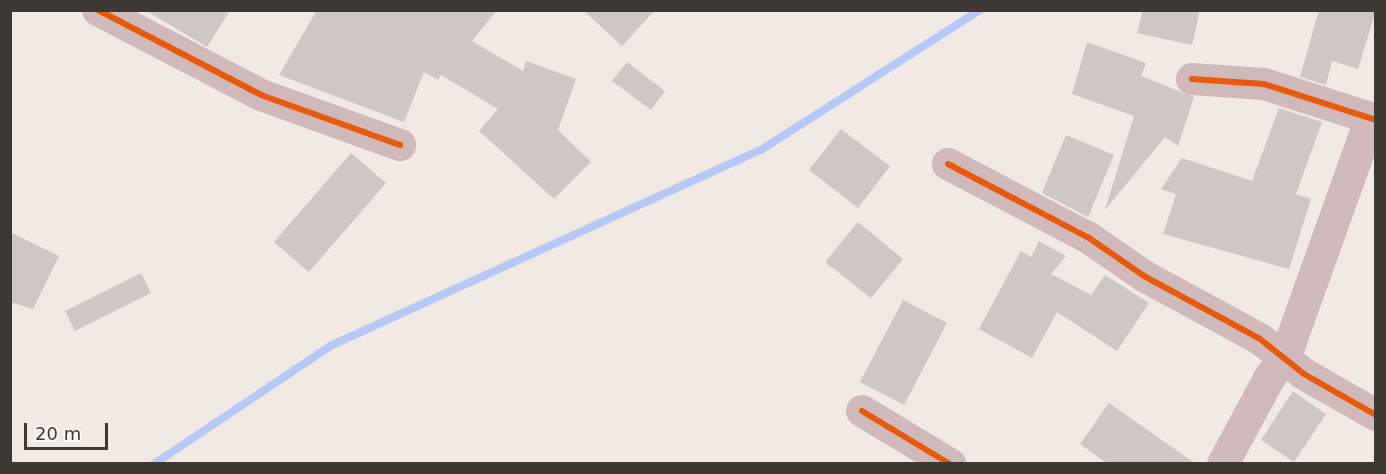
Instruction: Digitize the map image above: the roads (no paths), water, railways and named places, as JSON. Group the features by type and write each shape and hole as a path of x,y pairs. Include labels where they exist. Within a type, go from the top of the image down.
{"street":[{"path":"98,10 261,95 400,145"},
{"path":"1192,79 1264,84 1373,119 1285,358 1270,377 1223,464"},
{"path":"948,164 1089,238 1143,276 1260,339 1304,374 1376,415"},
{"path":"862,411 950,464"}],"waterway":[{"path":"154,464 330,346 761,150 980,10"}]}
